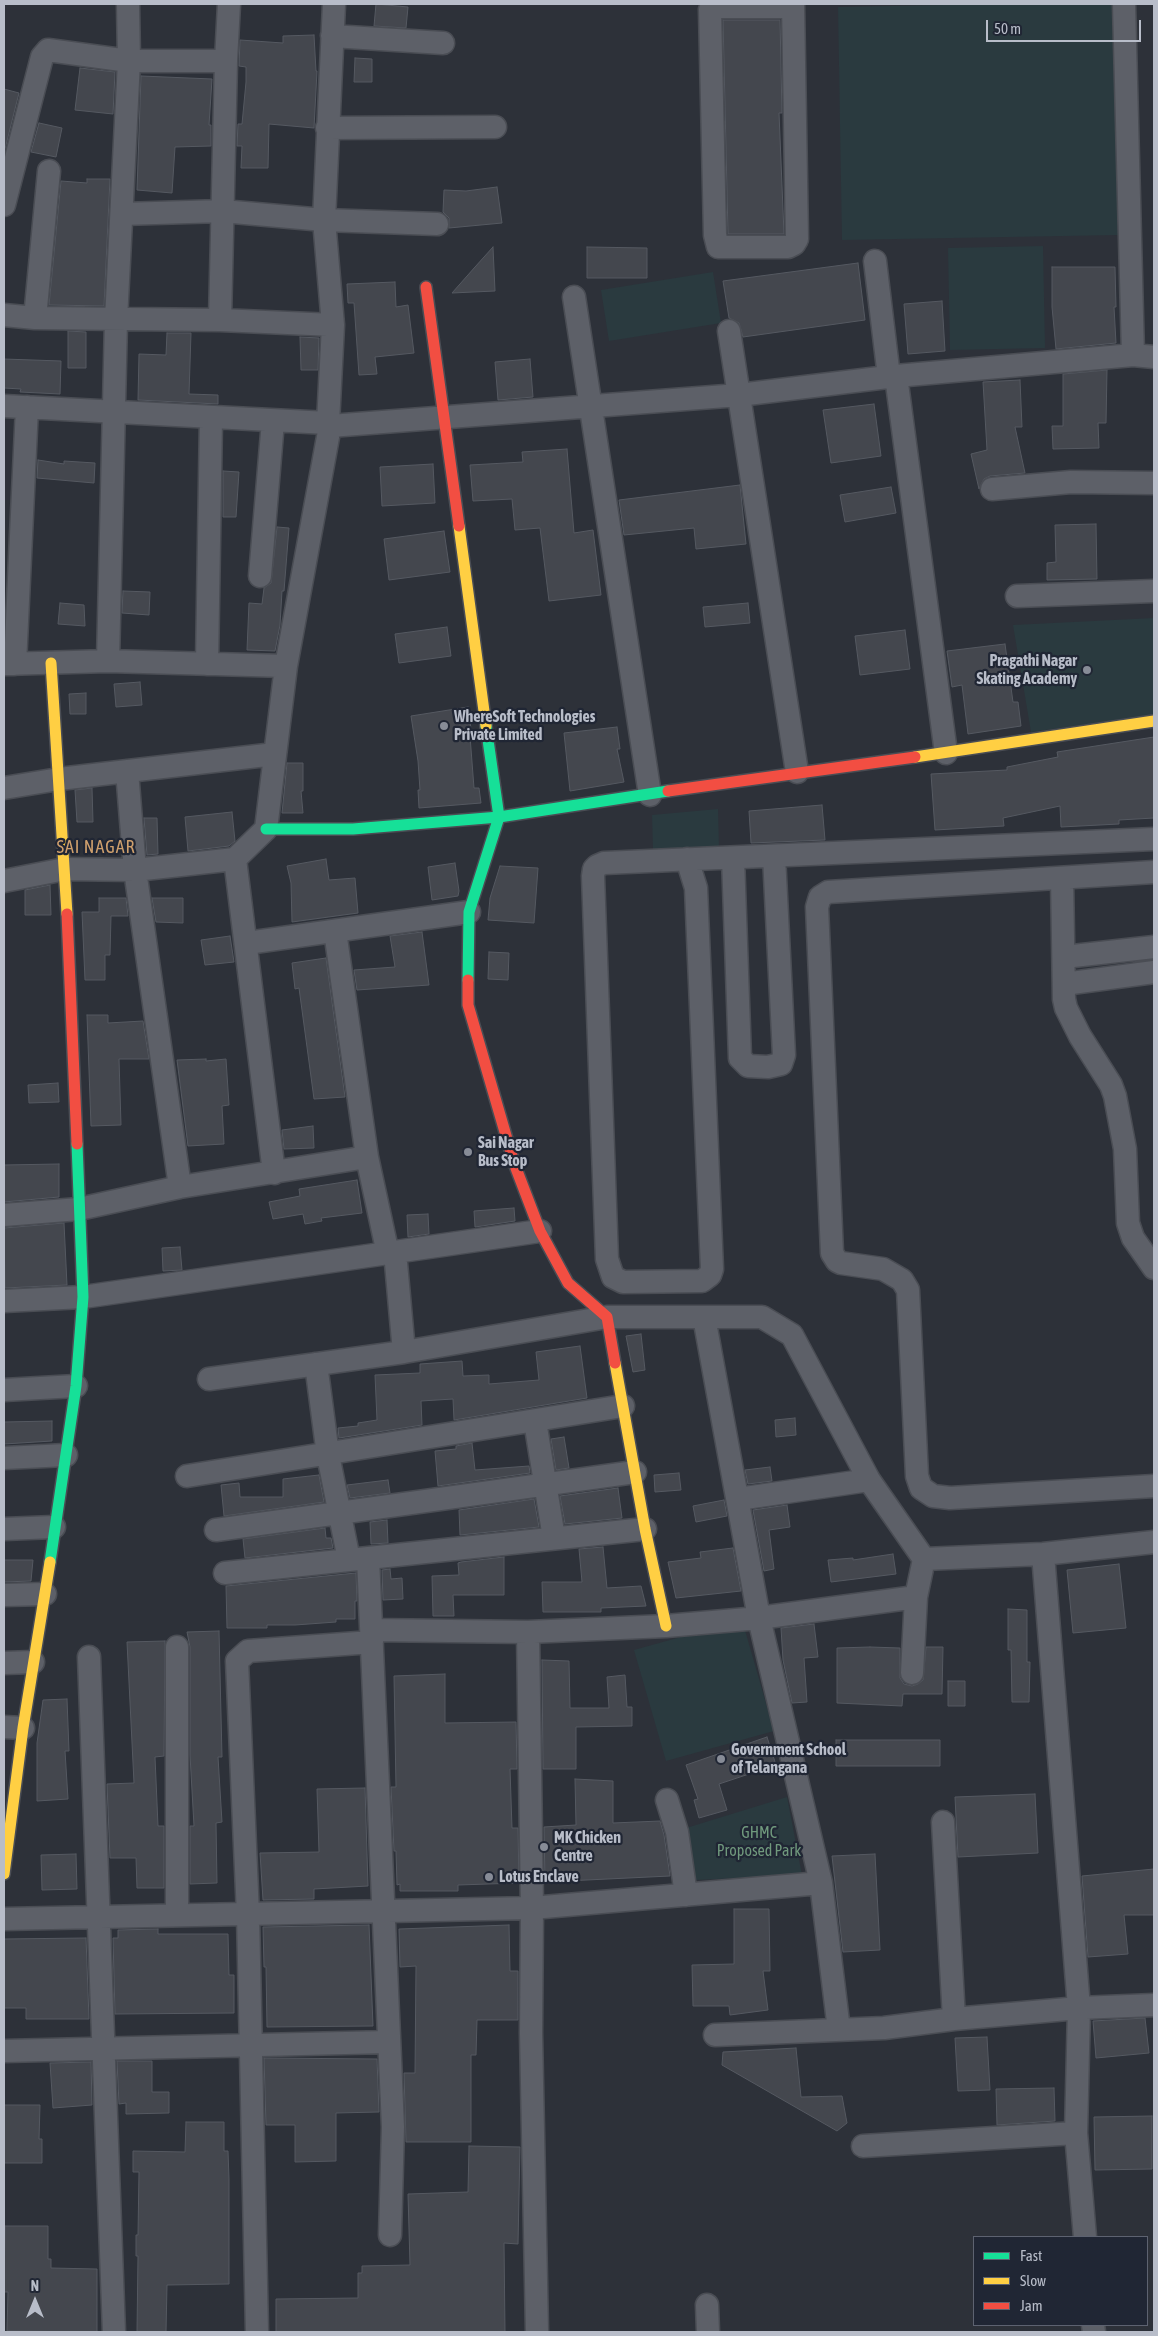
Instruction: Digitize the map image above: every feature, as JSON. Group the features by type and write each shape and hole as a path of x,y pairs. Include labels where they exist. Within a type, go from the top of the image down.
{"street":[{"path":"108,661 116,320 129,61 128,4"},
{"path":"220,320 229,4"},
{"path":"4,881 64,869 134,870 236,859 266,829 286,666 329,424 333,326 324,220 334,4"},
{"path":"4,406 329,424 442,418 739,395 893,376 1144,356 1124,4"},
{"path":"794,5 797,239 794,244 788,247 718,247 714,235 710,10 713,7 794,5"},
{"path":"332,36 443,43"},
{"path":"4,205 42,58 48,50 129,61 226,61"},
{"path":"327,128 495,127"},
{"path":"35,318 49,171"},
{"path":"122,214 222,211 324,220 437,224"},
{"path":"875,261 946,753"},
{"path":"426,288 442,418 498,817 469,912 468,1005 514,1163 540,1231 568,1283 607,1317 645,1529 666,1626"},
{"path":"574,297 650,795"},
{"path":"4,315 35,318 116,320 220,320 333,326"},
{"path":"729,331 797,772"},
{"path":"27,407 9,664 108,661 286,666"},
{"path":"207,664 210,418"},
{"path":"260,576 273,421"},
{"path":"992,489 1071,482 1154,482"},
{"path":"1017,596 1154,591"},
{"path":"4,1874 6,1868 13,1727 33,1662 46,1594 54,1527 76,1386 83,1297 64,869 51,663"},
{"path":"266,829 353,829 498,817 797,772 946,753 1154,721"},
{"path":"4,788 59,778 275,754"},
{"path":"127,771 134,870 180,1187"},
{"path":"692,859 696,888 712,1269 710,1275 702,1281 623,1282 613,1277 607,1259 594,869 604,862 1154,839"},
{"path":"733,858 738,1050 744,1064 768,1067 781,1064 784,1055 774,856"},
{"path":"236,859 274,1173"},
{"path":"1154,872 828,892 820,898 817,907 832,1253 836,1261 842,1264 883,1269 902,1280 908,1290 918,1484 926,1493 950,1498 1154,1486"},
{"path":"1062,878 1064,999 1069,1017 1111,1085 1115,1096 1125,1149 1128,1223 1133,1238 1154,1268"},
{"path":"247,943 469,912"},
{"path":"335,931 367,1157 392,1253 404,1352"},
{"path":"1064,957 1154,947"},
{"path":"1064,984 1154,972"},
{"path":"4,1215 79,1209 180,1187 367,1157"},
{"path":"4,1302 83,1297 540,1231"},
{"path":"208,1379 404,1352 607,1317 762,1317 792,1336 869,1480 924,1559 916,1597 912,1673"},
{"path":"704,1317 759,1618 821,1883 838,2030"},
{"path":"316,1364 328,1455 339,1513 358,1559 372,1636 393,2128 390,2235"},
{"path":"4,1390 76,1386"},
{"path":"188,1476 328,1455 623,1406"},
{"path":"535,1421 554,1538"},
{"path":"4,1458 66,1455"},
{"path":"216,1530 635,1472"},
{"path":"738,1499 869,1480"},
{"path":"4,1528 54,1527"},
{"path":"225,1573 645,1529"},
{"path":"924,1559 1043,1554 1154,1542"},
{"path":"1043,1554 1078,2008 1076,2133 1086,2236"},
{"path":"4,1595 46,1594"},
{"path":"257,2332 249,2044 248,1915 237,1661 248,1651 372,1636 666,1626 759,1618 916,1597"},
{"path":"528,1632 532,1908 531,2033 537,2332"},
{"path":"177,1647 177,1915"},
{"path":"89,1657 114,2332"},
{"path":"4,1663 33,1662"},
{"path":"667,1800 677,1832 686,1895"},
{"path":"943,1822 954,2019"},
{"path":"4,1918 248,1915 532,1908 821,1883"},
{"path":"715,2035 884,2028 954,2019 1078,2008 1154,2005"},
{"path":"4,2051 104,2047 388,2042"},
{"path":"863,2146 1076,2133"},
{"path":"707,2305 708,2332"}],"green space":[{"path":"1113,4 1118,235 842,240 838,7"},
{"path":"1043,246 1045,348 950,350 948,248"},
{"path":"713,272 721,323 609,341 601,290"},
{"name":"Pragathi Nagar Skating Academy","path":"1154,618 1154,715 1031,732 1013,625"},
{"path":"718,809 719,848 653,850 652,815"},
{"name":"Government School of Telangana","path":"742,1620 774,1731 666,1761 634,1650"},
{"name":"GHMC Proposed Park","path":"787,1797 802,1875 696,1880 683,1829"}],"building":[{"path":"376,4 408,7 406,28 374,26"},
{"path":"723,20 780,20 782,113 779,113 784,234 728,234"},
{"path":"314,35 317,71 314,128 269,124 268,168 241,168 242,146 237,146 238,124 242,124 246,67 239,66 240,40 283,43 283,36"},
{"path":"355,58 372,59 372,82 354,82"},
{"path":"80,68 115,72 113,114 75,110"},
{"path":"141,76 212,79 209,125 211,125 211,146 175,147 172,193 137,190"},
{"path":"4,89 19,93 4,153"},
{"path":"39,123 62,128 56,157 31,152"},
{"path":"87,179 110,179 104,306 49,305 61,181 87,183"},
{"path":"497,187 502,223 449,228 449,218 443,212 444,190 466,191"},
{"path":"493,247 495,291 452,293 475,267"},
{"path":"587,247 647,248 647,278 587,278"},
{"path":"858,263 865,320 743,337 739,323 729,318 723,281"},
{"path":"1052,267 1115,267 1116,307 1114,307 1116,343 1056,349 1052,307"},
{"path":"395,282 396,307 408,305 414,353 375,357 377,374 359,375 354,303 348,303 347,284"},
{"path":"942,301 945,351 908,354 904,304"},
{"path":"68,331 86,332 86,368 68,368"},
{"path":"167,333 191,333 189,394 218,395 218,404 138,400 139,354 166,355"},
{"path":"300,337 319,338 318,370 301,370"},
{"path":"4,359 61,361 60,394 20,392 21,389 4,388"},
{"path":"530,359 533,397 498,400 495,362"},
{"path":"1107,370 1106,423 1098,423 1099,448 1053,449 1052,426 1063,426 1063,374"},
{"path":"1020,380 1022,427 1015,427 1025,473 990,476 984,479 979,489 971,454 987,450 983,382"},
{"path":"874,404 881,456 831,463 823,410"},
{"path":"567,449 574,533 593,530 601,595 549,601 540,528 515,530 512,499 473,501 470,465 523,462 522,452"},
{"path":"38,460 64,464 64,461 95,463 94,483 37,478"},
{"path":"433,464 435,503 382,506 380,467"},
{"path":"223,471 239,472 236,517 223,517"},
{"path":"740,485 746,544 696,549 694,528 624,535 619,500"},
{"path":"891,487 896,513 845,522 840,495"},
{"path":"1096,524 1097,579 1047,580 1047,563 1056,562 1055,525"},
{"path":"277,527 289,528 284,591 282,591 280,625 275,651 247,650 249,603 262,604 264,588 271,583"},
{"path":"444,531 450,572 389,580 384,539"},
{"path":"123,591 150,592 149,615 122,613"},
{"path":"60,603 84,605 85,626 58,624"},
{"path":"748,603 750,623 705,627 703,607"},
{"path":"447,627 451,656 399,663 395,634"},
{"path":"905,630 910,669 860,675 855,636"},
{"path":"1005,644 1013,702 1018,702 1021,726 968,734 962,685 952,687 947,651"},
{"path":"140,682 142,705 116,707 114,684"},
{"path":"86,693 86,714 70,714 69,694"},
{"path":"468,707 472,736 470,736 474,788 479,788 481,803 419,808 418,761 411,716"},
{"path":"617,727 620,749 617,749 624,782 570,791 564,733"},
{"path":"1154,737 1154,818 1119,820 1119,824 1061,827 1060,806 1003,818 1004,826 935,830 931,774 1007,770 1007,767 1058,757 1057,752"},
{"path":"287,763 303,763 303,791 301,791 303,813 282,813"},
{"path":"92,788 93,822 77,822 75,790"},
{"path":"822,805 825,840 751,843 749,811"},
{"path":"232,812 235,841 229,846 188,851 185,817"},
{"path":"144,818 157,818 158,854 147,855"},
{"path":"326,859 329,880 355,878 358,913 292,922 291,883 287,866"},
{"path":"455,863 458,896 432,900 428,867"},
{"path":"500,866 538,868 534,923 488,920 490,898"},
{"path":"50,885 51,915 25,915 25,890"},
{"path":"99,898 126,898 128,916 111,916 110,955 105,955 105,980 85,980 82,912 99,912"},
{"path":"152,898 183,898 183,923 156,922"},
{"path":"422,932 429,985 357,990 354,970 395,967 390,936"},
{"path":"230,936 234,962 205,965 201,940"},
{"path":"489,952 509,953 508,980 488,979"},
{"path":"326,958 345,1097 314,1099 299,988 295,989 292,963"},
{"path":"87,1015 108,1015 108,1023 143,1021 149,1059 119,1059 121,1125 91,1126"},
{"path":"206,1059 206,1061 226,1059 229,1105 222,1106 224,1144 188,1146 177,1060"},
{"path":"58,1083 59,1102 29,1103 28,1085"},
{"path":"313,1126 314,1148 284,1149 282,1130"},
{"path":"59,1164 59,1197 4,1202 4,1165"},
{"path":"357,1180 362,1213 321,1218 322,1221 305,1224 303,1214 273,1219 269,1202 300,1196 299,1189"},
{"path":"514,1208 515,1221 475,1227 474,1211"},
{"path":"428,1214 429,1234 408,1237 407,1215"},
{"path":"64,1223 67,1285 5,1288 4,1228"},
{"path":"180,1247 182,1270 163,1271 162,1248"},
{"path":"641,1334 645,1370 633,1372 626,1336"},
{"path":"580,1346 587,1398 454,1420 453,1399 421,1401 422,1425 339,1438 338,1428 358,1426 358,1423 377,1420 375,1375 420,1373 420,1364 462,1361 463,1376 489,1375 489,1384 539,1380 536,1352"},
{"path":"795,1418 796,1435 776,1437 775,1420"},
{"path":"52,1421 52,1441 4,1444 4,1422"},
{"path":"564,1437 569,1468 556,1470 551,1439"},
{"path":"472,1443 475,1470 529,1466 530,1473 438,1486 435,1451 456,1449 456,1446"},
{"path":"770,1467 772,1481 748,1484 745,1470"},
{"path":"679,1473 681,1490 655,1492 654,1475"},
{"path":"319,1475 324,1502 224,1516 221,1485 239,1483 240,1497 283,1497 283,1479"},
{"path":"388,1480 390,1493 350,1498 347,1485"},
{"path":"618,1488 622,1518 565,1524 560,1496"},
{"path":"534,1499 539,1527 460,1535 459,1510"},
{"path":"724,1500 727,1516 696,1522 693,1506"},
{"path":"787,1505 790,1527 769,1530 774,1569 764,1571 753,1510"},
{"path":"387,1520 388,1543 371,1544 370,1522"},
{"path":"325,1528 326,1538 331,1538 333,1548 245,1558 243,1539"},
{"path":"603,1547 607,1588 641,1586 646,1606 601,1608 601,1612 543,1612 542,1582 582,1582 579,1549"},
{"path":"733,1548 741,1591 676,1598 668,1562 701,1558 700,1552"},
{"path":"893,1554 896,1574 831,1582 828,1560 853,1558 853,1560"},
{"path":"504,1557 504,1595 453,1595 454,1616 433,1616 432,1576 459,1575 458,1563 461,1562"},
{"path":"4,1560 33,1560 31,1581 4,1582"},
{"path":"1119,1564 1126,1628 1073,1633 1067,1570"},
{"path":"390,1569 391,1579 402,1578 403,1599 383,1600 382,1570"},
{"path":"356,1573 357,1601 355,1601 355,1619 336,1619 336,1622 295,1625 267,1625 267,1628 227,1628 226,1586"},
{"path":"1008,1609 1027,1610 1027,1662 1030,1662 1029,1702 1012,1702 1011,1650 1008,1650"},
{"path":"814,1624 818,1657 804,1658 807,1702 792,1703 783,1660 781,1628"},
{"path":"219,1631 222,1757 218,1757 222,1822 216,1823 217,1883 190,1884 190,1826 194,1826 190,1755 190,1647 187,1632"},
{"path":"165,1641 164,1756 155,1757 158,1826 164,1826 164,1888 137,1888 136,1858 110,1858 107,1784 134,1783 127,1642"},
{"path":"926,1647 943,1647 942,1694 903,1694 902,1706 837,1703 837,1648 900,1648 900,1678 904,1684 912,1686 923,1680"},
{"path":"542,1660 569,1661 570,1708 609,1708 607,1677 625,1675 627,1707 632,1707 632,1726 576,1727 576,1769 543,1769"},
{"path":"445,1674 445,1723 516,1722 517,1769 510,1769 512,1828 518,1828 519,1883 458,1885 458,1891 400,1891 400,1884 397,1885 391,1787 396,1787 394,1676"},
{"path":"948,1681 965,1681 965,1706 948,1706"},
{"path":"67,1699 69,1751 65,1751 68,1799 37,1801 37,1743 43,1700"},
{"path":"767,1737 776,1765 719,1784 727,1810 699,1818 694,1800 698,1799 686,1765"},
{"path":"836,1740 940,1740 940,1766 836,1766"},
{"path":"575,1779 613,1781 613,1823 660,1821 670,1876 545,1882 544,1827 576,1825"},
{"path":"365,1788 368,1886 314,1889 314,1899 263,1900 260,1853 319,1852 317,1789"},
{"path":"1035,1794 1038,1853 958,1857 955,1797"},
{"path":"76,1854 77,1889 42,1890 41,1855"},
{"path":"875,1854 880,1950 843,1952 832,1856"},
{"path":"1154,1869 1154,1915 1124,1915 1128,1954 1088,1957 1082,1876"},
{"path":"734,1909 769,1909 770,1971 763,1971 768,2010 730,2015 729,2006 693,2006 692,1965 734,1964"},
{"path":"369,1925 373,2026 267,2027 263,1927"},
{"path":"509,1925 510,1971 518,1971 518,2020 477,2020 476,2055 471,2055 471,2142 406,2142 404,2073 415,2073 416,1966 400,1967 399,1929"},
{"path":"158,1929 158,1934 228,1934 229,1975 234,1975 234,2013 115,2014 113,1938 118,1938 118,1930"},
{"path":"86,1938 89,2019 26,2019 26,2008 4,2008 4,1939"},
{"path":"1145,2018 1149,2053 1096,2058 1093,2021"},
{"path":"987,2037 990,2090 958,2091 955,2038"},
{"path":"796,2048 801,2097 842,2096 847,2123 837,2131 722,2065 723,2052"},
{"path":"264,2058 377,2059 379,2112 336,2113 336,2161 295,2162 295,2125 266,2125"},
{"path":"117,2061 152,2061 152,2092 169,2092 169,2113 126,2114 126,2103 119,2104"},
{"path":"91,2062 92,2105 53,2108 50,2063"},
{"path":"1054,2088 1055,2121 997,2125 996,2089"},
{"path":"4,2105 40,2105 39,2139 42,2139 42,2163 4,2163"},
{"path":"1152,2116 1152,2169 1095,2170 1094,2117"},
{"path":"186,2122 224,2122 224,2151 228,2151 229,2179 229,2284 167,2285 166,2332 137,2332 138,2256 136,2256 136,2235 138,2235 139,2172 133,2172 133,2151 185,2152"},
{"path":"469,2146 520,2147 518,2244 504,2243 505,2332 276,2332 276,2299 358,2298 358,2273 362,2273 362,2266 410,2265 408,2194 468,2192"},
{"path":"5,2226 48,2226 48,2259 51,2259 51,2268 97,2269 97,2332 7,2331 8,2292 4,2292"}],"traffic: fast":[{"path":"468,980 469,912 499,817 486,726"},
{"path":"266,829 353,829 499,817 668,791"},
{"path":"50,1562 76,1386 83,1297 77,1144"}],"traffic: slow":[{"path":"459,526 486,726"},
{"path":"51,663 67,914"},
{"path":"915,757 1154,721"},
{"path":"615,1363 645,1529 666,1626"},
{"path":"4,1874 23,1728 50,1562"}],"traffic: jam":[{"path":"426,287 459,526"},
{"path":"668,791 915,757"},
{"path":"67,914 77,1144"},
{"path":"468,980 468,1005 514,1163 540,1231 568,1283 607,1317 615,1363"}],"place":[{"name":"Pragathi Nagar Skating Academy","path":"1087,670"},
{"name":"WhereSoft Technologies Private Limited","path":"444,726"},
{"name":"Sai Nagar Bus Stop","path":"468,1152"},
{"name":"Government School of Telangana","path":"721,1759"},
{"name":"MK Chicken Centre","path":"544,1847"},
{"name":"Lotus Enclave","path":"489,1877"}],"district":[{"name":"SAI NAGAR","path":"96,847"}]}
